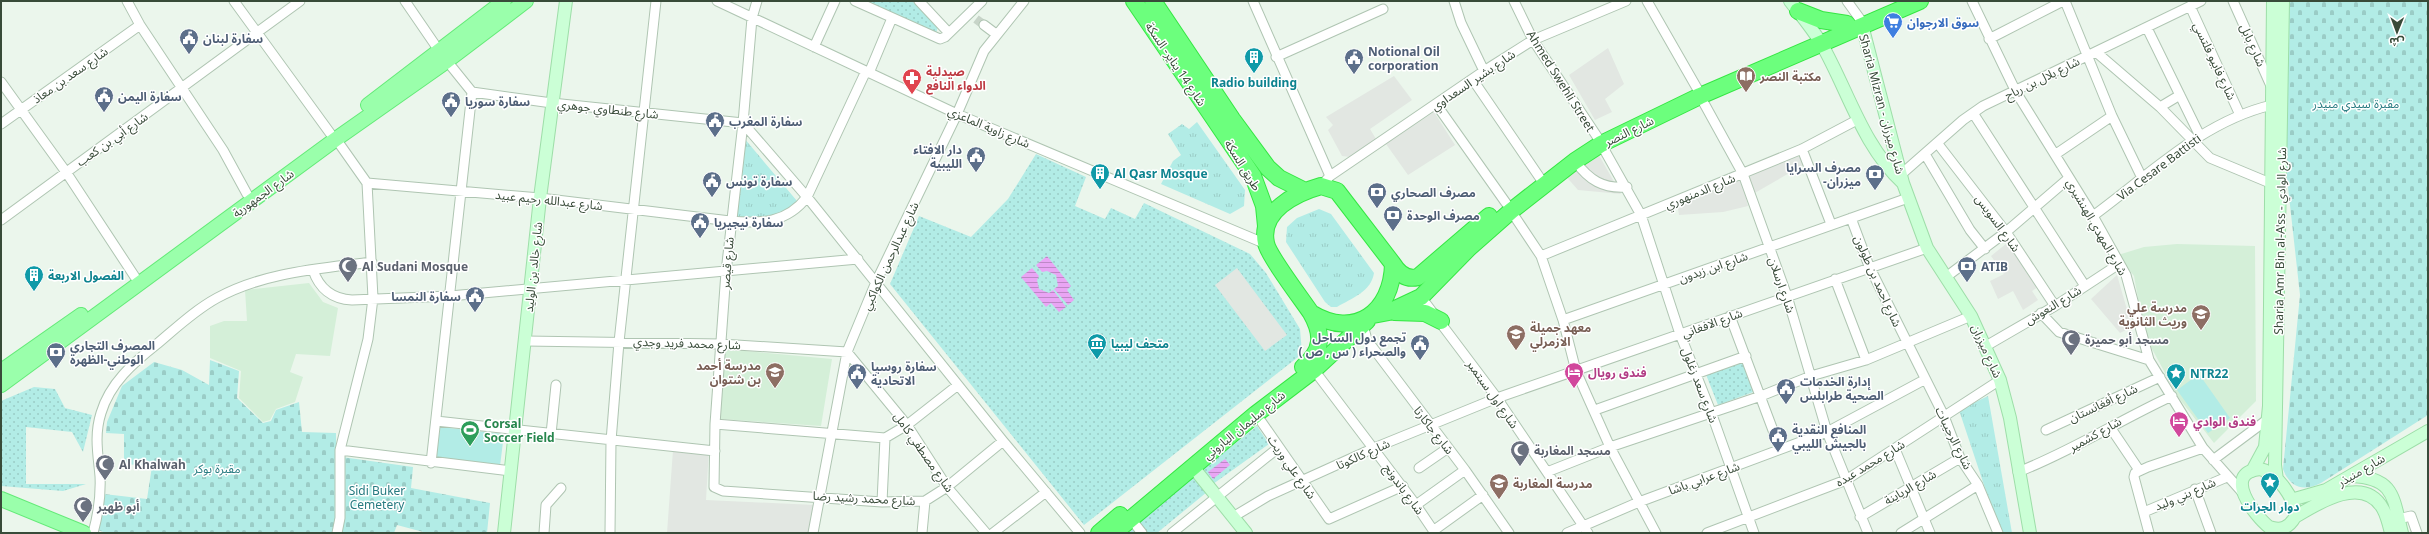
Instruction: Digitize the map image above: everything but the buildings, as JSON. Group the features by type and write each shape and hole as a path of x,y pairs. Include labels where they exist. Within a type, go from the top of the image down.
{"highway":[{"name":"شارع 14 يناير- السكة","path":"1134,1 1225,124"},
{"name":"شارع 14 يناير- السكة","path":"1153,1 1225,124"},
{"name":"شارع النصر","path":"1368,320 1389,312 1412,284 1570,155 1699,93 1819,40 1902,1"},
{"name":"شارع النصر","path":"1856,23 1920,1"},
{"path":"1794,6 1821,20 1856,23"},
{"name":"طريق السكة","path":"1225,124 1274,173 1284,181 1305,191"},
{"name":"طريق السكة","path":"1225,124 1260,190 1264,206 1266,244"},
{"name":"شارع النصر","path":"1508,207 1575,161 1600,141"},
{"path":"1266,226 1275,211 1284,204 1325,181 1338,192 1412,284"},
{"name":"شارع سليمان الباروني","path":"1099,533 1148,490 1308,363 1316,355 1321,339 1317,323 1266,244"},
{"name":"شارع سليمان الباروني","path":"1114,533 1256,414 1314,370 1368,320 1386,298 1391,284 1412,284"},
{"path":"1389,312 1409,311 1426,313 1441,321"},
{"path":"1311,313 1320,318 1338,323 1354,324 1368,320"}],"main road":[{"name":"شارع الجمهورية","path":"444,56 504,1"},
{"name":"شارع الجمهورية","path":"1,385 333,136 444,56 526,1"},
{"name":"شارع الجمهورية","path":"2,367 136,277 247,194 333,136"},
{"path":"1,499 84,533"},
{"path":"1,506 66,533"}],"street":[{"path":"127,1 140,26 183,88 223,150 247,194"},
{"path":"234,1 367,183 373,298 368,339 340,450 340,518 337,533"},
{"name":"شارع أبي بن كعب","path":"1,220 300,1"},
{"path":"405,1 444,56 472,92 432,463"},
{"name":"شارع خالد بن الوليد","path":"504,533 526,340 540,198 566,1"},
{"path":"610,533 611,441 624,280 656,1"},
{"name":"شارع زاوية الماعزي","path":"717,1 957,114 1266,244"},
{"name":"شارع قيصر","path":"713,479 715,424 730,221 743,123 752,18 757,1"},
{"path":"814,47 835,1"},
{"path":"855,1 937,38 942,38 972,17 982,1"},
{"path":"919,1 949,33"},
{"name":"شارع عبدالرحمن الكواكبي","path":"813,533 822,496 831,433 847,352 876,282 957,114 984,51 996,34 1024,1"},
{"path":"1253,1 1325,181"},
{"path":"1454,1 1461,24 1484,71"},
{"name":"Ahmed Swehli Street","path":"1514,1 1533,40 1600,141 1627,188"},
{"name":"شارع بشير السعداوي","path":"1325,181 1484,71 1533,40 1626,1"},
{"name":"شارع ارسلان","path":"1647,1 1743,174 1787,296 1826,432 1860,517 1868,533"},
{"path":"1847,1 1856,23"},
{"name":"شارع المهدي الهنشيري","path":"1972,1 1989,39 2016,92 2056,154 2126,275 2149,360 2203,448 2227,477 2242,492"},
{"path":"1989,39 2064,1 2092,54 2112,116 2143,180"},
{"name":"شارع بلال بن رباح","path":"1900,178 1925,154 1972,114 1990,102 2016,92 2201,1"},
{"name":"شارع بابل","path":"2233,1 2272,90"},
{"name":"Sharia Amr Bin al-A'ss - شارع الوادي","path":"2242,492 2242,482 2252,471 2265,447 2268,419 2273,1"},
{"name":"Sharia Amr Bin al-A'ss - شارع الوادي","path":"2277,480 2275,465 2283,1"},
{"path":"1794,6 1819,40 1857,120 1900,178"},
{"name":"شارع فابيو فلتسي","path":"2190,6 2240,115"},
{"path":"1276,57 1383,10"},
{"path":"808,197 868,72 892,18"},
{"name":"Sharia Mizran - شارع ميزران","path":"1856,23 1900,178"},
{"path":"984,25 996,34"},
{"name":"شارع سعد بن معاذ","path":"1,124 140,26"},
{"path":"2147,28 2180,95 2196,138"},
{"path":"2092,54 2160,107 2196,138 2210,158 2270,183"},
{"path":"1473,80 1540,178"},
{"path":"1,82 66,172 136,277"},
{"name":"شارع طنطاوي جوهري","path":"472,92 552,103 743,123"},
{"path":"2160,107 2180,95"},
{"path":"1436,104 1541,256 1563,320 1576,371 1595,410 1610,447 1656,533"},
{"name":"Via Cesare Battisti","path":"2093,216 2143,180 2196,138 2240,115 2272,105"},
{"path":"1972,114 2085,286"},
{"path":"2056,154 2112,116"},
{"name":"شارع الدمنهوري","path":"1541,256 1802,149 1857,120"},
{"path":"743,123 808,197 1003,441 1080,533"},
{"name":"شارع السويس","path":"1938,144 2006,232 2055,306"},
{"path":"1802,149 1831,224"},
{"path":"1925,154 1970,230 1985,249"},
{"path":"1575,161 1586,175 1600,185 1616,188 1627,188"},
{"name":"شارع ميزران","path":"1900,178 1927,248 1971,316 1986,346 2000,380 2010,418 2018,472 2030,533"},
{"path":"1946,277 1985,249 2069,178"},
{"name":"شارع عبدالله رحيم عبيد","path":"367,183 540,198 632,210 755,223 774,221 793,212 808,197"},
{"name":"شارع سعد زغلول","path":"1627,188 1641,215 1680,334 1711,412 1754,533"},
{"name":"شارع ابن زيدون","path":"1563,320 1908,198"},
{"name":"شارع احمد بن طولون","path":"1851,218 1869,266 1907,344"},
{"name":"شارع الافغاني","path":"1497,398 1869,266 1927,248"},
{"path":"313,270 321,286 335,297 343,299 450,296 858,259"},
{"path":"93,533 100,492 96,449 98,426 105,403 124,373 192,315 215,298 241,285 269,276 372,262"},
{"name":"شارع النعوش","path":"1986,346 2055,306 2119,264"},
{"path":"1835,279 1866,360"},
{"name":"شارع اول سبتمبر","path":"1412,284 1497,398 1585,529"},
{"path":"2041,313 2059,332 2149,360"},
{"path":"1730,316 1780,449"},
{"path":"1546,472 1610,447 1761,396 1811,376 1866,360 1971,316"},
{"name":"شارع جاكارتا","path":"1368,320 1367,340 1431,427 1465,470 1509,533"},
{"name":"شارع محمد فريد وجدي","path":"526,340 721,344 847,352"},
{"name":"شارع الرحيبات","path":"1907,344 1924,380 1944,416 1960,458 1978,485 1998,533"},
{"name":"شارع مصطفي كامل","path":"847,352 907,425 947,488 986,533"},
{"path":"1595,410 1746,356"},
{"name":"شارع باندونج","path":"1314,370 1403,486 1434,532"},
{"name":"شارع أفغانستان","path":"2046,430 2160,377"},
{"name":"شارع عرابي باشا","path":"1567,533 1585,529 1639,502 1826,432 1924,380"},
{"name":"شارع محمد عبده","path":"1707,533 1749,519 1846,480 1895,450 2000,380"},
{"path":"551,434 556,385"},
{"path":"715,424 884,438 907,425 958,385"},
{"name":"شارع كشمير","path":"2018,472 2048,460 2172,396"},
{"name":"شارع كالكوتا","path":"1233,517 1268,496 1302,482 1374,448 1431,427 1497,398"},
{"name":"شارع علي وريث","path":"1256,414 1278,448 1329,519 1403,486"},
{"path":"2212,460 2268,419"},
{"path":"436,421 715,451"},
{"path":"2110,427 2136,474 2149,533"},
{"name":"شارع منيذر","path":"2291,500 2326,490 2428,431"},
{"path":"882,502 884,438"},
{"name":"شارع محمد رشيد رضا","path":"713,479 714,487 723,491 822,496 882,502 925,501 947,488 1003,441"},
{"path":"1172,533 1184,529 1217,497 1278,448"},
{"path":"1419,468 1448,448"},
{"path":"2136,474 2203,448"},
{"path":"340,450 432,463 511,471"},
{"path":"1895,450 1925,518 1930,533"},
{"name":"شارع الرياينة","path":"1860,517 1960,458"},
{"path":"1193,467 1246,533"},
{"path":"1416,505 1465,470"},
{"path":"2252,471 2264,470 2277,480 2294,505 2295,517"},
{"path":"2352,476 2373,478 2386,486 2392,495 2402,533"},
{"name":"شارع بني وليد","path":"2144,512 2195,489 2227,477"},
{"path":"1900,533 1978,485"},
{"path":"544,533 546,505 561,488"},
{"path":"2195,489 2211,533"},
{"path":"993,533 1046,492"},
{"path":"2242,492 2269,530 2287,527 2295,517 2343,494 2361,492 2379,503 2383,509 2391,533"},
{"path":"1434,532 1483,495"},
{"path":"922,533 925,501"},
{"path":"2398,519 2411,516 2416,533"},
{"path":"1130,519 1142,533"}],"shaded area":[{"path":"1608,48 1624,84 1605,99 1612,112 1595,120 1569,75"},
{"path":"1394,76 1412,100 1370,129 1376,139 1350,157 1342,156 1328,130 1333,125 1326,117"},
{"path":"1434,112 1455,145 1408,175 1386,144"},
{"path":"1596,150 1621,194 1578,190 1563,173"},
{"path":"1800,151 1805,164 1753,194 1747,176"},
{"path":"1741,176 1748,206 1723,212 1679,215 1677,203"},
{"path":"2012,239 2044,283 2032,291 2038,300 2023,310 2013,291 1998,299 1990,281 2004,274 1991,256"},
{"name":"مدرسة علي وريث الثانوية","path":"2177,244 2255,246 2256,401 2214,443 2178,397 2151,347 2141,315 2134,276 2118,255 2144,247"},
{"path":"1047,256 1071,286 1067,290 1074,300 1068,305 1054,289 1058,286 1056,275 1047,271 1042,272 1036,265"},
{"path":"1032,268 1039,276 1037,280 1039,289 1049,293 1053,290 1066,307 1059,312 1051,303 1046,307 1021,277"},
{"path":"1237,268 1287,335 1265,351 1215,285"},
{"path":"2117,275 2132,327 2120,333 2091,299"},
{"path":"309,283 323,302 338,308 330,356 296,354 290,372 303,377 295,402 276,409 270,420 263,422 239,398 241,371 210,358 210,326 224,321 247,321 245,290"},
{"name":"مدرسة أحمد بن شتوان","path":"725,349 832,359 821,426 720,419"},
{"path":"709,448 706,500 815,505 810,533 667,533 673,450"},
{"path":"1225,459 1230,465 1213,479 1208,472"}],"green space":[{"path":"863,1 912,1 938,26 936,34"},
{"name":"مقبرة سيدي منيدر","path":"2287,1 2428,1 2428,415 2321,483 2303,488 2293,484 2283,469 2300,295 2285,160"},
{"path":"1197,122 1245,190 1244,206 1230,214 1161,184 1173,161 1181,155 1168,134 1182,124 1189,129"},
{"path":"744,138 797,201 783,213 762,219 736,217"},
{"path":"1036,154 1086,177 1075,206 1105,219 1111,208 1135,219 1144,203 1250,254 1266,273 1300,329 1302,354 1084,525 890,284 919,216 971,237 1008,199"},
{"path":"1319,209 1331,214 1374,273 1372,280 1365,290 1337,307 1331,307 1325,302 1286,242 1287,227 1297,218"},
{"path":"1744,358 1756,391 1718,405 1705,372"},
{"name":"مقبرة بوكر","path":"210,360 239,371 237,398 263,423 271,421 276,410 299,402 302,432 336,433 337,518 334,533 106,533 98,530 104,494 147,499 152,466 124,464 124,434 106,433 107,422 122,386 154,362 182,370 209,385"},
{"path":"2199,374 2230,418 2208,433 2177,390"},
{"path":"34,387 55,389 65,408 92,415 83,452 72,432 26,427 26,484 86,484 63,491 1,486 1,401"},
{"path":"1988,396 2012,533 2000,533 1959,410"},
{"path":"1257,426 1269,444 1213,484 1202,470"},
{"name":"Corsal Soccer Field","path":"440,427 504,434 500,466 436,460"},
{"name":"Sidi Buker Cemetery","path":"342,457 413,467 411,488 490,503 487,533 427,533 397,525 394,533 340,533"},
{"path":"1192,475 1207,492 1157,533 1125,533"}],"tunnel":[{"path":"976,19 984,25"}],"place":[{"name":"سوق الارجوان","path":"1893,39"},
{"name":"سفارة لبنان","path":"189,55"},
{"name":"Radio building","path":"1254,74"},
{"name":"Notional Oil corporation","path":"1354,75"},
{"name":"مكتبة النصر","path":"1746,93"},
{"name":"صيدلية الدواء النافع","path":"912,95"},
{"name":"سفارة اليمن","path":"104,113"},
{"name":"سفارة سوريا","path":"451,118"},
{"name":"سفارة المغرب","path":"715,138"},
{"name":"دار اﻻفتاء الليبية","path":"976,173"},
{"name":"Al Qasr Mosque","path":"1100,190"},
{"name":"مصرف السرايا -ميزران","path":"1875,191"},
{"name":"سفارة تونس","path":"712,198"},
{"name":"مصرف الصحاري","path":"1377,209"},
{"name":"مصرف الوحدة","path":"1393,232"},
{"name":"سفارة نيجيريا","path":"700,239"},
{"name":"Al Sudani Mosque","path":"348,283"},
{"name":"ATIB","path":"1967,283"},
{"name":"الفصول الاربعة","path":"34,292"},
{"name":"سفارة النمسا","path":"475,313"},
{"name":"مدرسة علي وريث الثانوية","path":"2201,331"},
{"name":"معهد جميلة الازمرلي","path":"1516,351"},
{"name":"مسجد أبو حميرة","path":"2071,356"},
{"name":"متحف ليبيا","path":"1097,360"},
{"name":"تجمع دول الساحل والصحراء ( س , ص )","path":"1420,361"},
{"name":"المصرف التجاري الوطني-الظهرة","path":"56,369"},
{"name":"مدرسة أحمد بن شتوان","path":"775,389"},
{"name":"فندق رويال","path":"1574,389"},
{"name":"سفارة روسيا الاتحادية","path":"857,390"},
{"name":"NTR22","path":"2176,390"},
{"name":"إدارة الخدمات الصحية طرابلس","path":"1786,405"},
{"name":"فندق الوادي","path":"2179,438"},
{"name":"Corsal Soccer Field","path":"470,447"},
{"name":"المنافع النقدية بالجيش الليبي","path":"1778,453"},
{"name":"مسجد المغاربة","path":"1520,467"},
{"name":"Al Khalwah","path":"105,481"},
{"name":"دوار الجرات","path":"2270,499"},
{"name":"مدرسة المغاربة","path":"1499,500"},
{"name":"أبو ظهير","path":"83,523"}]}
